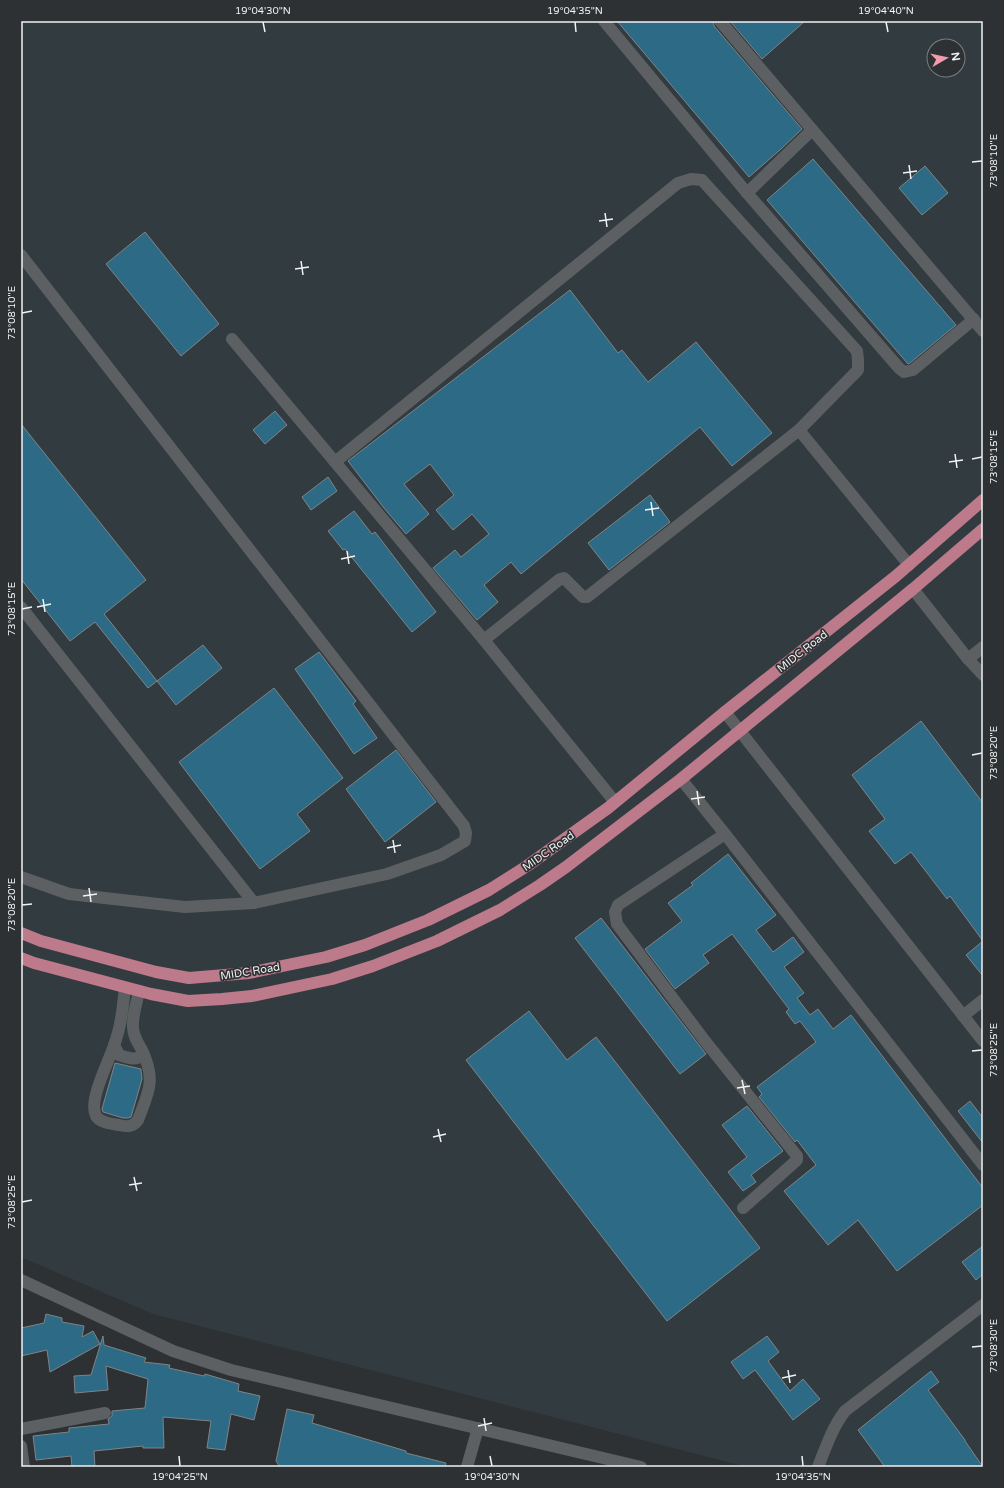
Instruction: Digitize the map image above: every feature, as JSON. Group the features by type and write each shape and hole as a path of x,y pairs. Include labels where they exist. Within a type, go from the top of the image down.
{"main road":[{"name":"MIDC Road","path":"21,933 41,941 156,972 189,978 249,973 326,957 428,920 489,890 527,866 615,802 909,565 983,500"},
{"name":"MIDC Road","path":"21,958 34,963 126,988 188,1001 252,996 332,979 372,966 437,941 500,910 540,885 681,779 913,589 983,529"}],"street":[{"path":"604,21 747,193 899,368 904,372 913,370 974,319"},
{"path":"720,21 983,331"},
{"path":"747,193 812,130"},
{"path":"335,462 678,183 690,179 702,180 856,351 858,370 799,430 587,597 583,597 564,578 560,579 484,640"},
{"path":"21,255 459,820 466,833 465,841 441,855 387,874 254,903 185,907 139,902 69,894 21,877"},
{"path":"232,339 484,640 615,802"},
{"path":"799,430 909,565"},
{"path":"913,589 968,659 983,675"},
{"path":"21,607 254,903"},
{"path":"968,659 983,646"},
{"path":"725,712 983,1041"},
{"path":"681,779 983,1165"},
{"path":"725,834 618,905 615,912 617,924 705,1041 797,1156 797,1160 743,1208"},
{"path":"126,988 119,1027 96,1096 95,1109 97,1116 102,1121 120,1126 129,1126 138,1120 151,1082 150,1072 132,1028 139,991"},
{"path":"963,1016 983,1000"},
{"path":"114,1045 119,1056 129,1059 138,1058 144,1055"},
{"path":"21,1280 173,1351 231,1370 641,1467"},
{"path":"818,1467 831,1433 845,1411 983,1305"},
{"path":"21,1429 105,1413"},
{"path":"467,1467 478,1428"},
{"path":"21,1446 24,1467"}],"shaded area":[{"path":"21,21 983,21 983,1467 747,1467 153,1314 21,1257"}],"building":[{"path":"617,21 713,21 714,26 802,129 749,177"},
{"path":"730,21 805,21 762,59"},
{"path":"813,159 956,325 908,364 767,200"},
{"path":"925,166 948,193 922,215 899,188"},
{"path":"145,232 219,324 181,356 106,264"},
{"path":"570,290 618,353 622,350 648,382 696,342 772,433 732,466 700,427 521,574 511,562 484,585 498,602 477,620 433,568 455,550 461,557 489,534 472,514 453,530 436,510 454,495 430,464 404,484 429,514 406,534 348,461"},
{"path":"275,411 287,425 265,444 253,430"},
{"path":"21,424 146,580 104,614 157,681 148,688 95,622 70,641 21,579"},
{"path":"328,477 337,491 311,510 302,497"},
{"path":"650,495 670,522 609,570 588,543"},
{"path":"354,511 372,534 375,532 436,612 412,632 345,549 343,550 328,531"},
{"path":"203,645 222,668 176,705 157,681"},
{"path":"319,652 356,701 353,704 377,738 354,754 295,669"},
{"path":"274,688 343,778 297,814 310,831 260,869 179,762"},
{"path":"921,721 983,803 983,941 950,896 947,899 911,852 895,864 869,831 885,819 852,775"},
{"path":"396,750 436,802 385,842 346,789"},
{"path":"728,854 776,915 756,930 773,952 793,937 804,952 784,967 804,993 797,998 810,1015 818,1009 833,1029 851,1015 983,1188 983,1205 897,1271 858,1220 828,1245 784,1191 816,1165 797,1140 795,1142 759,1097 762,1094 757,1087 816,1042 800,1021 795,1024 786,1012 789,1009 732,934 703,955 709,963 675,989 645,949 682,921 668,903 693,885 691,883"},
{"path":"601,918 706,1054 680,1074 575,938"},
{"path":"983,941 983,976 966,955"},
{"path":"529,1011 567,1060 596,1037 760,1248 667,1321 466,1060"},
{"path":"115,1063 141,1069 142,1079 131,1117 128,1118 103,1112 102,1109"},
{"path":"970,1101 983,1118 983,1143 958,1111"},
{"path":"747,1106 783,1151 751,1175 756,1182 743,1191 728,1172 747,1157 722,1125"},
{"path":"983,1246 983,1274 976,1280 962,1262"},
{"path":"46,1314 62,1318 62,1322 84,1326 82,1337 93,1331 100,1344 50,1372 47,1350 21,1356 21,1328 44,1323"},
{"path":"103,1336 104,1345 146,1358 144,1362 170,1365 169,1368 204,1376 205,1374 239,1384 238,1391 260,1396 254,1420 231,1414 225,1450 207,1448 211,1421 163,1417 164,1448 143,1448 143,1446 94,1451 95,1467 72,1467 71,1456 36,1460 33,1436 69,1432 69,1428 109,1424 108,1419 112,1416 112,1411 145,1408 148,1379 106,1366 108,1390 75,1393 74,1376 91,1375"},
{"path":"767,1336 779,1352 768,1361 790,1391 803,1379 820,1399 793,1420 755,1370 743,1379 731,1362"},
{"path":"931,1371 939,1382 928,1390 983,1467 885,1467 858,1430"},
{"path":"287,1409 314,1415 312,1423 406,1451 406,1453 446,1463 445,1467 280,1467 276,1461"}]}
